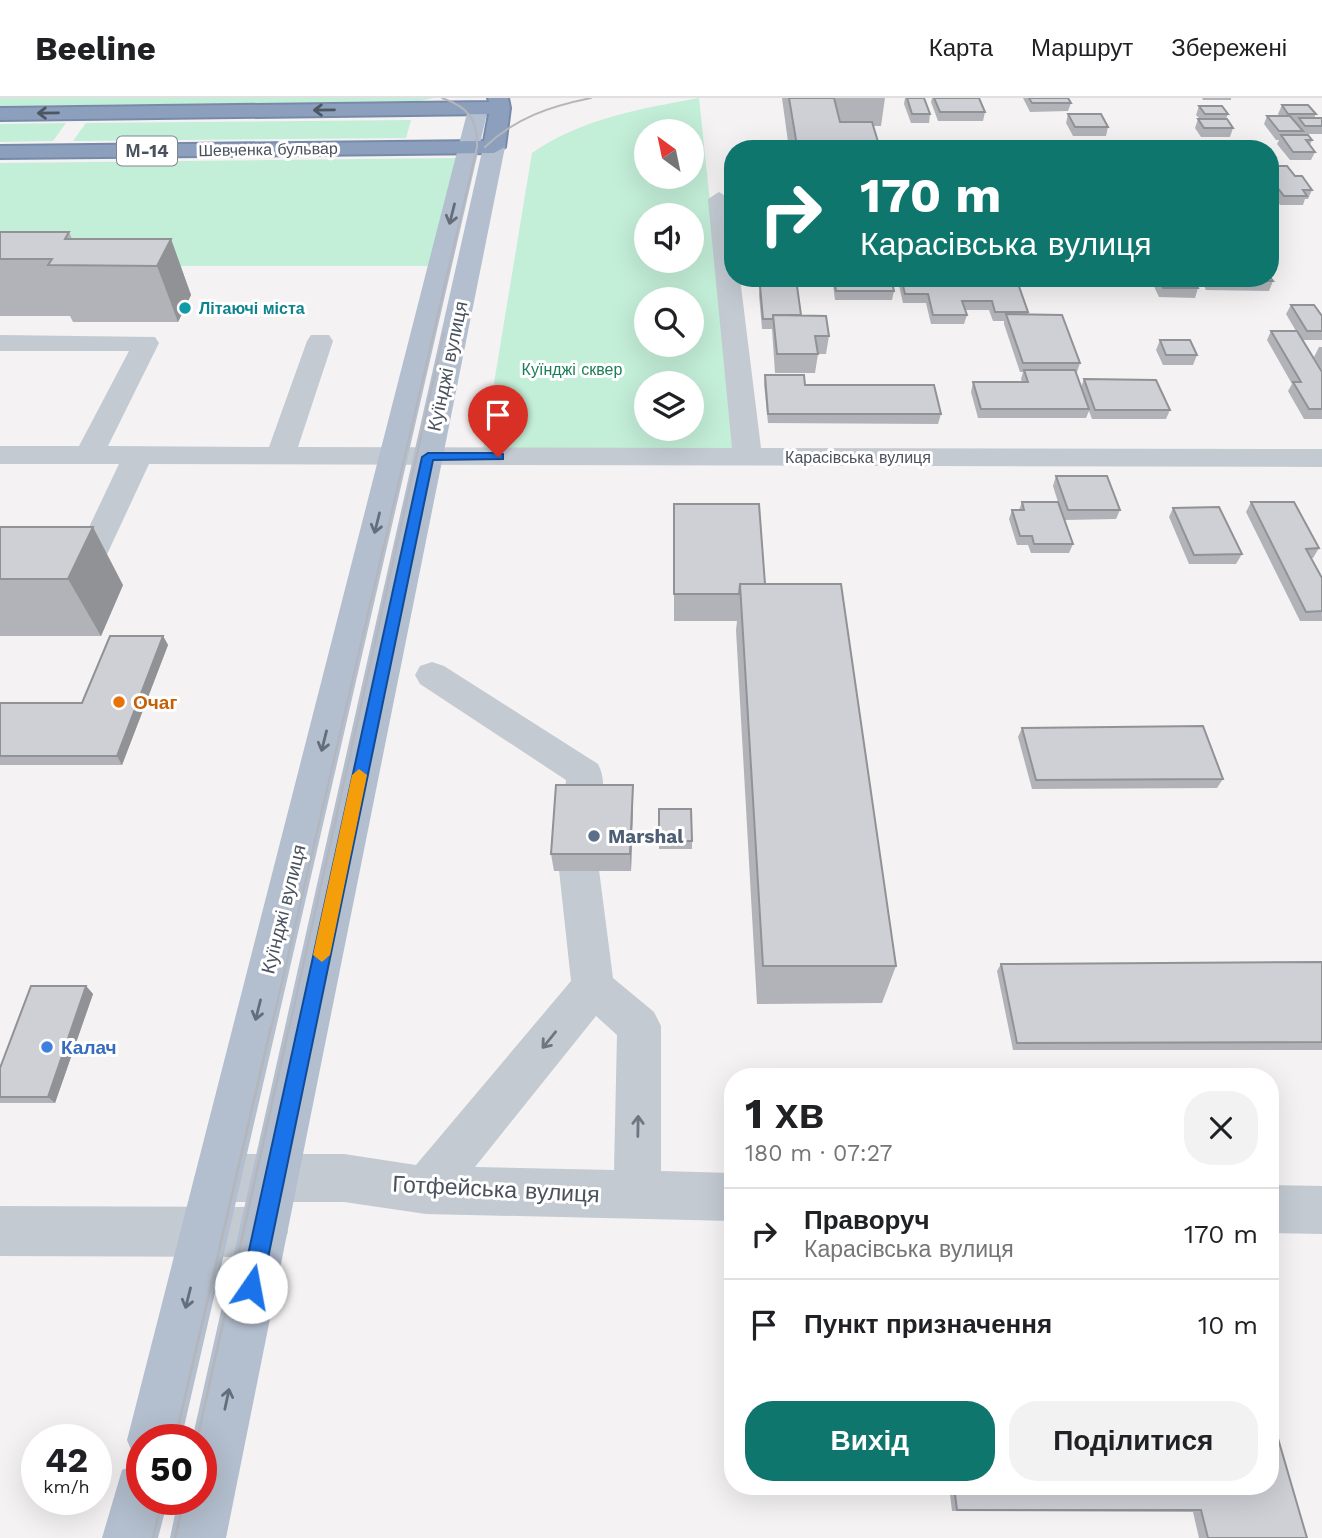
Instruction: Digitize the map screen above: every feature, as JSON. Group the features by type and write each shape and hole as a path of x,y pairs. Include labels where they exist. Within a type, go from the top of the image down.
{"highway":[{"name":"Шевченка бульвар","path":"0,114 492,103"},
{"path":"56,152 82,113"},
{"name":"Шевченка бульвар","path":"0,152 481,147"}],"main road":[{"name":"Куїнджі вулиця","path":"198,1538 274,1179 410,456 492,103"},
{"name":"Куїнджі вулиця","path":"158,1424 218,1178 410,456 481,147"},
{"path":"130,1538 136,1515"}],"street":[{"path":"719,199 724,243"},
{"path":"729,287 748,457"},
{"path":"280,456 320,341"},
{"path":"0,343 146,343 89,456"},
{"name":"Карасівська вулиця","path":"0,455 1322,458"},
{"path":"0,555 92,555 138,456"},
{"path":"432,675 585,774 583,802"},
{"path":"579,870 593,987 639,1027 637,1194"},
{"path":"426,1190 593,987"},
{"name":"Готфейська вулиця","path":"218,1178 344,1178 426,1190 724,1197"},
{"path":"1279,1209 1322,1210"},
{"path":"0,1231 263,1231"}],"green space":[{"path":"0,98 434,98 420,101 0,106"},
{"name":"Куїнджі сквер","path":"699,98 701,119 634,119 634,189 704,189 704,146 736,450 483,450 532,153 571,131 634,111"},
{"path":"411,120 406,138 73,141 86,123"},
{"path":"66,123 53,141 0,142 0,124"},
{"path":"458,158 431,266 0,266 0,163"}],"building":[{"path":"789,98 834,98 840,122 872,122 877,140 796,140"},
{"path":"907,98 924,98 930,114 912,114"},
{"path":"934,98 979,98 985,112 940,112"},
{"path":"1029,98 1068,98 1071,103 1032,103"},
{"path":"1282,105 1308,105 1316,114 1288,114"},
{"path":"1199,106 1222,106 1228,114 1205,114"},
{"path":"1068,114 1101,114 1108,127 1075,127"},
{"path":"1267,116 1290,116 1303,131 1279,131"},
{"path":"1299,118 1322,118 1322,126 1305,126"},
{"path":"1198,119 1227,119 1233,128 1204,128"},
{"path":"1281,135 1308,135 1312,140 1306,140 1315,152 1293,152"},
{"path":"1279,166 1287,166 1295,176 1302,176 1312,190 1303,190 1307,196 1284,196 1279,190"},
{"path":"0,232 69,232 65,239 171,239 157,266 48,265 52,259 0,259"},
{"path":"760,287 797,287 801,315 773,315 773,319 763,319"},
{"path":"835,287 893,287 894,291 836,291"},
{"path":"903,287 1019,287 1028,312 995,312 992,301 962,301 967,315 933,315 928,294 905,294"},
{"path":"1162,287 1198,288 1163,288"},
{"path":"1291,305 1314,305 1322,316 1322,331 1307,331"},
{"path":"1006,314 1062,315 1080,363 1023,363"},
{"path":"773,315 826,316 829,336 815,336 818,354 777,354"},
{"path":"1271,331 1297,331 1322,372 1322,409 1309,409 1293,382 1301,382"},
{"path":"1160,340 1190,340 1197,355 1166,355"},
{"path":"1024,370 1075,370 1089,409 981,409 973,382 1028,382"},
{"path":"765,375 804,375 805,385 934,385 941,414 768,414"},
{"path":"1084,379 1156,380 1170,410 1095,410"},
{"path":"1056,476 1107,476 1120,510 1068,510"},
{"path":"1022,502 1058,502 1073,544 1034,544 1032,536 1020,536 1012,510 1024,510"},
{"path":"1251,502 1294,502 1319,548 1306,549 1322,578 1322,611 1306,612"},
{"path":"674,504 759,504 765,584 740,584 739,594 674,594"},
{"path":"1219,507 1242,554 1194,555 1173,508"},
{"path":"0,527 93,527 68,579 0,579"},
{"path":"740,584 841,584 896,966 763,966"},
{"path":"110,636 163,636 117,756 0,756 0,703 82,703"},
{"path":"1203,726 1223,779 1036,780 1022,728"},
{"path":"556,785 633,785 630,854 551,854"},
{"path":"659,809 691,809 692,841 659,841"},
{"path":"1322,962 1322,1042 1017,1043 1001,964"},
{"path":"31,986 86,986 48,1097 0,1097 0,1068"},
{"path":"1279,1442 1307,1538 1208,1538 1201,1510 957,1510 955,1495 1279,1495"}],"tram line":[{"path":"271,1029 477,147 476,129 470,115 442,98"},
{"path":"485,147 521,121 562,105 591,98"},
{"path":"289,1029 444,333"},
{"path":"179,1424 271,1027"},
{"path":"201,1424 289,1027"},
{"path":"153,1538 158,1515"},
{"path":"175,1538 180,1515"}],"slow traffic":[{"path":"322,955 359,775"}],"place":[{"name":"Літаючі міста","path":"185,308"},
{"name":"Очаг","path":"119,702"},
{"name":"Marshal","path":"594,836"},
{"name":"Калач","path":"47,1047"}],"route":[{"path":"251,1287 428,457 498,457"}]}
